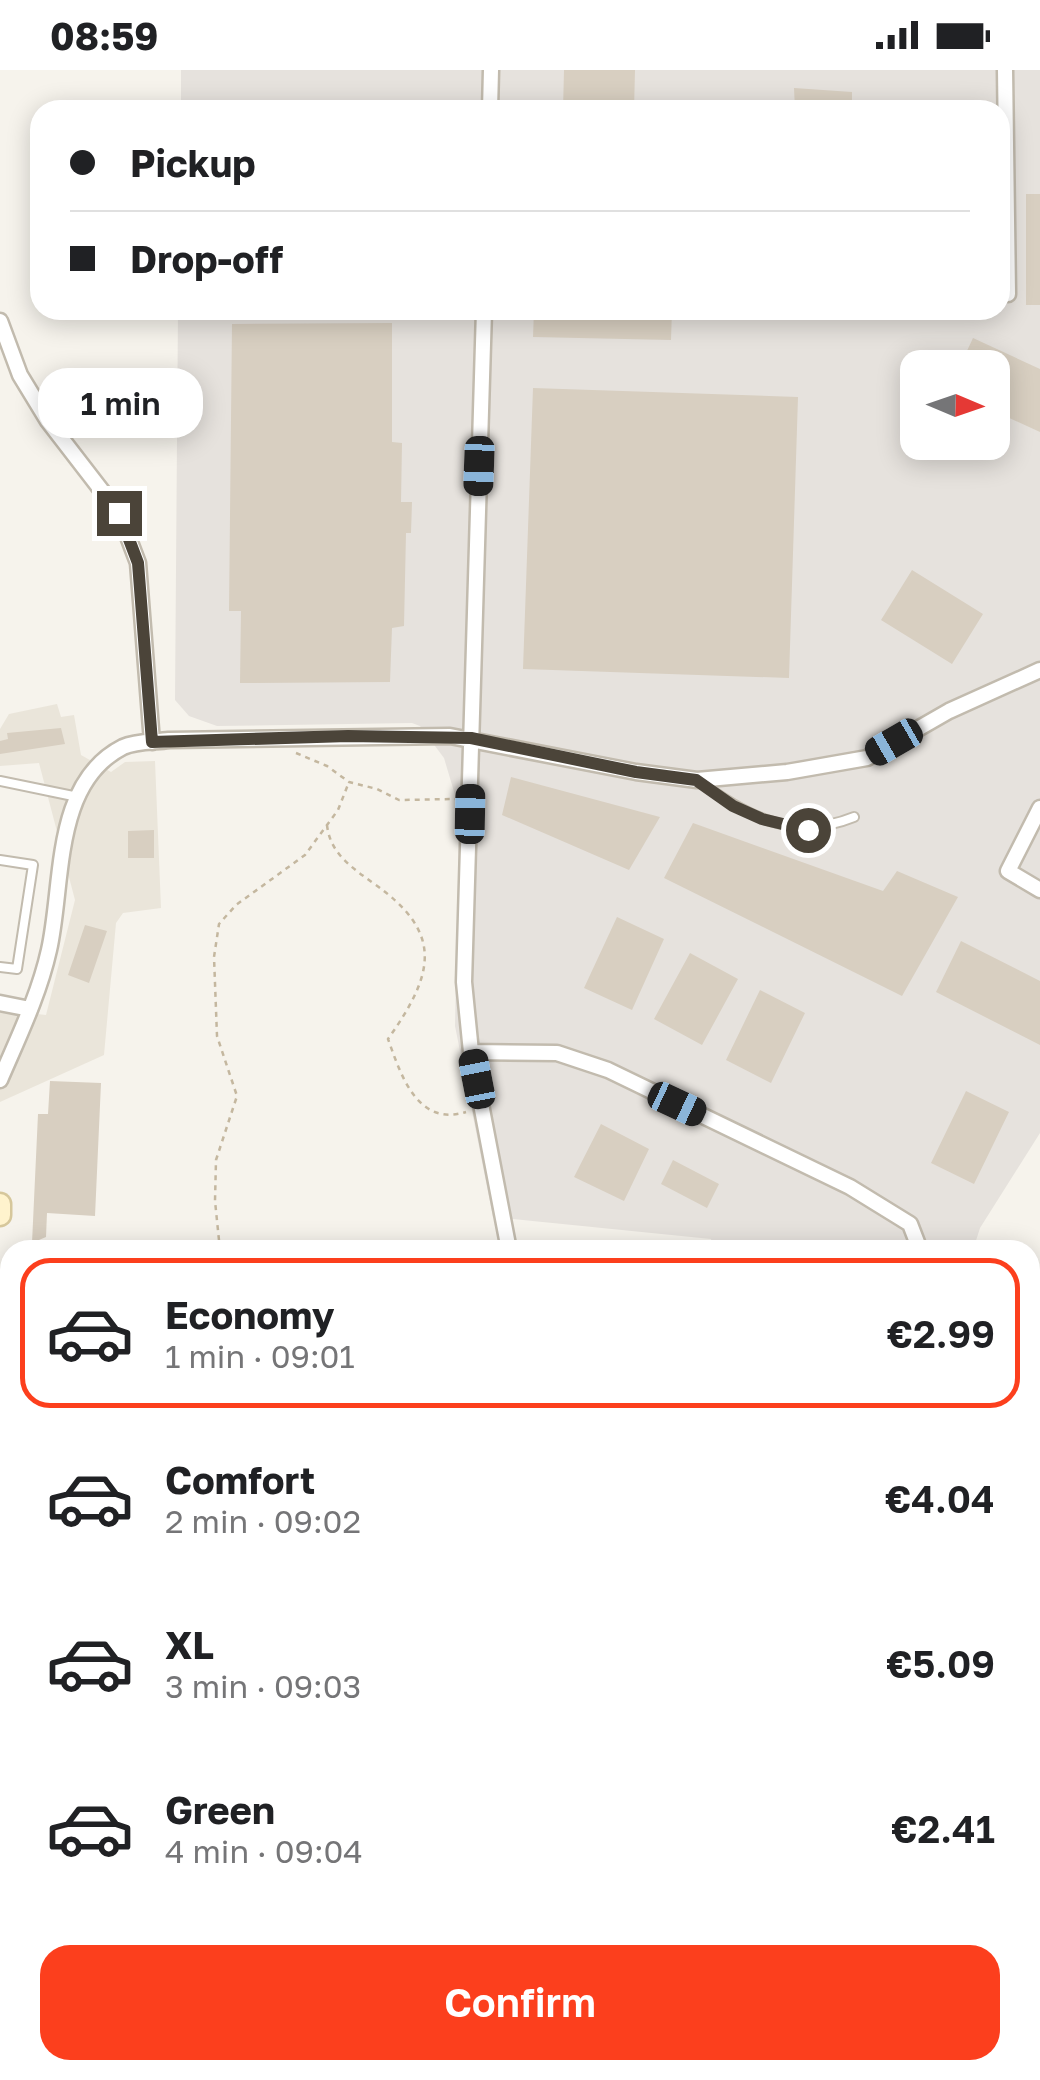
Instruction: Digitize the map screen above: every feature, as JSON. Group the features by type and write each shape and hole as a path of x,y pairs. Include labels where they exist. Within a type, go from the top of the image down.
{"street":[{"path":"490,100 491,70"},
{"path":"1005,70 1005,100"},
{"path":"484,320 464,982 471,1052 507,1240"},
{"path":"0,321 20,375 48,422 119,513 138,563 152,742"},
{"path":"0,1080 49,952 64,838 78,798 93,769 126,746 276,739 471,738 636,772 696,780 788,772 867,758 949,712 1040,670"},
{"path":"1040,808 1008,872 1040,890"},
{"path":"0,1003 30,1009"},
{"path":"471,1052 558,1053 608,1070 850,1187 910,1224 916,1240"},
{"path":"0,1204 0,1215"}],"lane":[{"path":"696,780 733,806 808,830 854,817"},
{"path":"0,781 78,798"},
{"path":"0,860 33,865 17,969 0,967"}],"path":[{"path":"276,739 349,782 399,800 442,802 460,798 470,779"},
{"path":"219,1240 216,1160 237,1096 217,1036 214,957 219,924 236,905 305,855 338,810 349,782"},
{"path":"327,825 329,843 355,872 394,898 412,920 428,954 423,978 388,1039 410,1093 430,1111 457,1115 482,1107"}],"shaded area":[{"path":"181,70 1040,70 1040,1133 976,1240 711,1240 493,1217 455,1026 459,831 455,795 444,758 420,726 412,723 217,726 189,716 175,700 178,320 1010,320 1010,100 181,100"},
{"path":"57,704 61,717 74,715 81,755 111,772 125,762 155,761 161,908 123,913 116,923 104,1055 0,1102 0,1010 46,1015 75,900 39,763 0,766 0,729 9,714"}],"building":[{"path":"564,70 635,70 634,100 563,100"},
{"path":"794,88 852,92 852,100 795,100"},
{"path":"1026,194 1040,194 1040,305 1026,305"},
{"path":"534,320 672,320 671,340 533,337"},
{"path":"392,323 392,442 402,443 401,502 412,502 411,533 406,533 404,626 392,628 390,682 240,683 241,611 229,611 232,324"},
{"path":"973,338 999,350 967,350"},
{"path":"1010,355 1040,369 1040,432 1010,418"},
{"path":"533,388 798,397 789,678 523,669"},
{"path":"912,570 983,614 952,664 881,620"},
{"path":"61,728 65,744 0,754 0,741 8,739 7,733"},
{"path":"511,777 660,817 629,870 502,815"},
{"path":"693,823 883,891 897,871 958,897 902,996 664,878"},
{"path":"154,830 154,858 128,858 128,831"},
{"path":"617,917 664,939 632,1010 584,988"},
{"path":"85,925 107,931 89,983 68,975"},
{"path":"961,941 1040,981 1040,1045 936,992"},
{"path":"690,953 738,979 702,1045 654,1019"},
{"path":"760,990 805,1013 771,1083 726,1060"},
{"path":"50,1081 101,1083 95,1216 47,1213 46,1237 32,1240 38,1114 48,1114"},
{"path":"966,1091 1009,1112 974,1184 931,1163"},
{"path":"601,1124 649,1149 624,1201 574,1177"},
{"path":"673,1160 719,1184 707,1208 661,1184"}],"route":[{"path":"119,513 138,563 152,742 348,736 471,738 636,772 696,780 733,806 762,819 808,830"}]}
